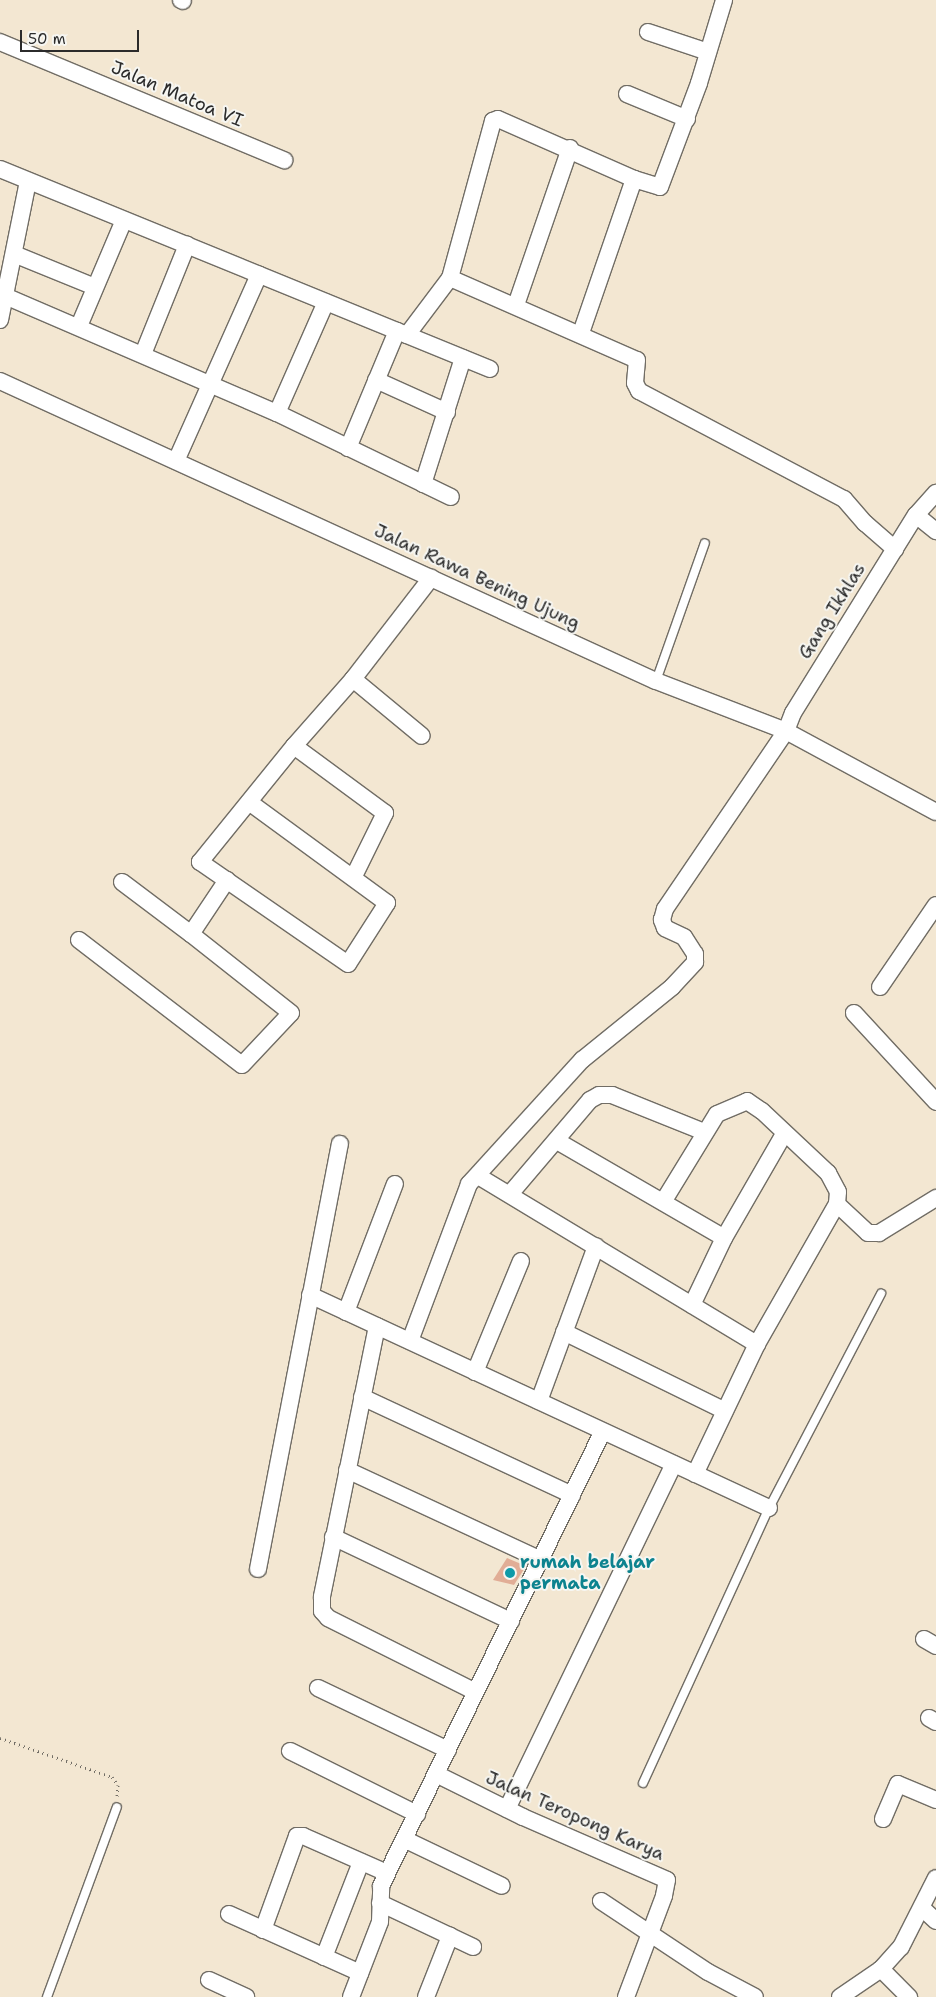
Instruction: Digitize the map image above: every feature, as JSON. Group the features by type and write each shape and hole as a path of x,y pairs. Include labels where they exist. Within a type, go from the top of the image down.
{"street":[{"path":"348,448 376,380 402,333 450,278 493,120 498,120 570,148 656,188 664,184 687,119 724,0"},
{"path":"648,32 708,52"},
{"name":"Jalan Matoa VI","path":"0,42 284,160"},
{"path":"627,94 687,119"},
{"path":"516,304 570,148"},
{"path":"0,169 490,369"},
{"path":"581,333 634,179"},
{"path":"0,320 28,181"},
{"path":"79,326 124,220"},
{"path":"143,354 187,245"},
{"path":"14,254 96,288"},
{"path":"176,461 259,275"},
{"path":"450,278 516,304 637,360 635,383 639,391 844,499 865,523 895,549"},
{"path":"5,296 79,326 277,414 451,497"},
{"path":"277,414 326,302"},
{"path":"423,484 463,358"},
{"path":"376,380 447,412"},
{"name":"Jalan Rawa Bening Ujung","path":"0,381 656,682 786,730 936,812"},
{"name":"Gang Ikhlas","path":"478,1176 582,1060 672,987 694,962 695,954 684,937 665,928 662,920 665,909 786,730 792,713 916,515 936,493"},
{"path":"916,515 936,531"},
{"path":"249,802 387,903 348,964 200,862 294,746 353,679 431,578"},
{"path":"353,679 422,736"},
{"path":"294,746 385,813 353,878"},
{"path":"191,934 227,880"},
{"path":"79,940 242,1065 291,1013 122,882"},
{"path":"880,987 936,905"},
{"path":"854,1013 936,1102"},
{"path":"510,1194 590,1100 599,1095 612,1095 704,1132"},
{"path":"662,1202 717,1114 747,1101 762,1111 784,1134 828,1172 838,1192 837,1204 757,1344 695,1474"},
{"path":"692,1304 724,1238 784,1134"},
{"path":"557,1140 724,1238"},
{"path":"258,1569 340,1144"},
{"path":"410,1341 459,1204 469,1184 478,1176 757,1344"},
{"path":"346,1312 395,1184"},
{"path":"837,1204 868,1233 879,1233 936,1198"},
{"path":"539,1401 596,1246"},
{"path":"476,1372 521,1261"},
{"path":"310,1295 769,1508"},
{"path":"377,1326 333,1537 322,1597 322,1611 328,1618 476,1692"},
{"path":"564,1332 725,1411"},
{"path":"362,1397 572,1495"},
{"path":"351,1997 380,1922 381,1886 406,1840 416,1814 603,1431"},
{"path":"507,1809 674,1464"},
{"path":"347,1470 541,1560"},
{"path":"333,1537 511,1621"},
{"path":"318,1688 448,1750"},
{"path":"290,1751 416,1814"},
{"name":"Jalan Teropong Karya","path":"436,1774 507,1809 666,1880 664,1896 648,1934 626,1997"},
{"path":"883,1819 898,1784 936,1800"},
{"path":"263,1930 297,1836 304,1836 387,1873"},
{"path":"406,1840 502,1886"},
{"path":"324,1956 361,1862"},
{"path":"840,1997 880,1969 901,1946 936,1878"},
{"path":"601,1901 648,1934 755,1997"},
{"path":"380,1903 473,1947"},
{"path":"922,1908 936,1922"},
{"path":"229,1914 360,1972"},
{"path":"426,1997 450,1936"},
{"path":"880,1969 909,1997"},
{"path":"209,1980 246,1997"}],"lane":[{"path":"656,682 705,543"},
{"path":"643,1783 769,1508 881,1294"},
{"path":"48,1997 117,1808"}],"path":[{"path":"0,1738 112,1777 118,1785 117,1808"}],"building":[{"name":"rumah belajar permata","path":"507,1558 526,1566 514,1585 493,1580"}],"place":[{"name":"rumah belajar permata","path":"510,1573"}]}
